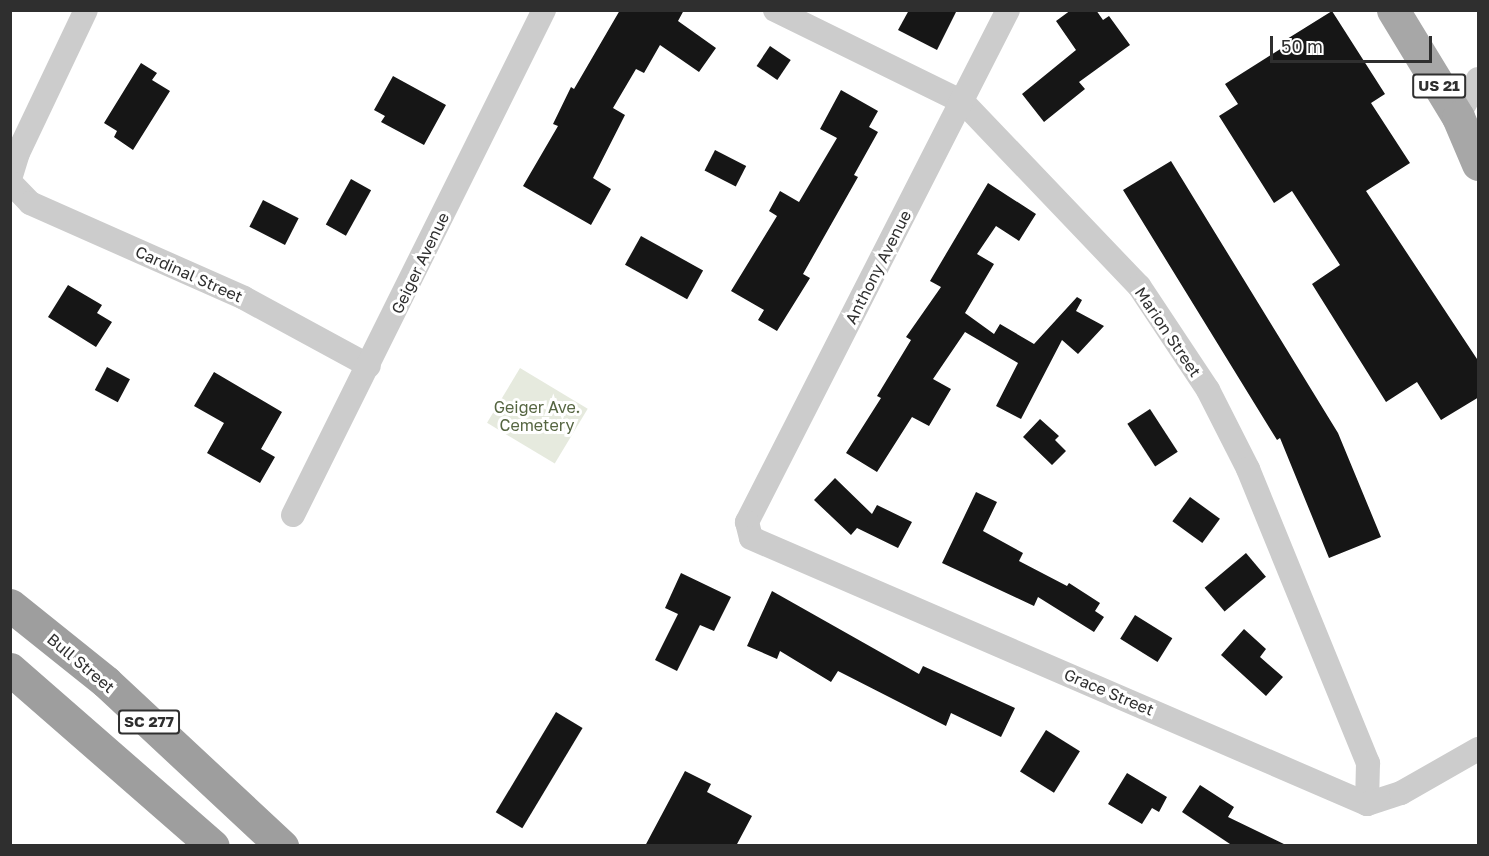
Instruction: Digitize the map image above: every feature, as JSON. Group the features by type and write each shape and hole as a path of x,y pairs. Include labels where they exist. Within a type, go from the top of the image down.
{"highway":[{"name":"Bull Street","path":"10,604 106,682 282,846"},
{"name":"SC 277","path":"10,669 213,846"}],"main road":[{"name":"US 21","path":"1393,10 1458,117 1479,165"}],"street":[{"path":"10,181 18,153 86,10"},
{"name":"Geiger Avenue","path":"293,515 544,10"},
{"name":"Marion Street","path":"775,10 963,102 1138,286 1208,390 1248,469 1368,763 1367,804"},
{"name":"Anthony Avenue","path":"747,522 1008,10"},
{"path":"1458,117 1479,79"},
{"name":"Cardinal Street","path":"10,181 30,203 244,298 369,366"},
{"name":"Grace Street","path":"747,522 751,538 1367,804"},
{"path":"1367,804 1401,793 1479,749"}],"green space":[{"name":"Geiger Ave. Cemetery","path":"520,368 588,409 555,464 487,423"}],"building":[{"path":"620,10 684,10 678,21 716,48 699,72 660,45 644,73 636,69 613,108 625,115 593,178 611,189 591,225 523,186 558,126 553,124 571,87 574,89"},
{"path":"909,10 957,10 937,50 898,30"},
{"path":"1071,10 1096,10 1103,20 1109,16 1130,45 1079,82 1085,89 1044,122 1022,94 1076,50 1056,21"},
{"path":"1332,11 1385,94 1371,103 1410,163 1366,191 1479,362 1479,397 1441,420 1417,382 1386,402 1312,284 1340,265 1292,191 1274,203 1219,116 1238,104 1225,84 1290,43 1287,39"},
{"path":"770,46 791,60 777,80 757,66"},
{"path":"141,63 157,73 152,80 170,91 133,150 114,137 117,131 104,123"},
{"path":"393,76 446,105 424,145 381,122 385,116 374,110"},
{"path":"841,90 878,111 869,127 878,132 854,175 858,177 803,274 810,278 777,331 758,320 764,310 731,291 777,216 769,211 780,191 799,202 837,138 820,129"},
{"path":"715,150 746,166 736,186 705,170"},
{"path":"1171,161 1338,433 1381,537 1329,558 1280,438 1277,440 1123,190"},
{"path":"351,179 371,190 346,236 326,224"},
{"path":"988,183 1036,214 1019,241 996,226 977,254 994,264 965,313 994,334 1000,324 1034,344 1077,297 1082,300 1076,311 1104,326 1078,354 1062,340 1021,419 996,406 1018,363 965,332 933,379 951,389 929,426 912,417 877,472 846,453 881,398 877,396 911,340 906,337 941,287 930,281"},
{"path":"263,200 299,218 285,245 249,227"},
{"path":"641,236 703,270 687,299 625,265"},
{"path":"68,285 102,305 97,313 112,322 96,347 48,317"},
{"path":"107,367 130,379 118,402 95,390"},
{"path":"214,372 282,412 261,449 275,457 260,483 207,453 224,423 194,406"},
{"path":"1150,409 1178,452 1155,466 1127,424"},
{"path":"1040,419 1059,436 1055,440 1066,451 1052,465 1023,437"},
{"path":"835,478 872,514 877,505 912,522 898,548 857,528 851,535 814,500"},
{"path":"976,492 997,502 983,531 1023,553 1019,561 1067,586 1069,583 1100,603 1095,611 1104,617 1094,632 1038,597 1034,606 942,563"},
{"path":"1190,497 1220,519 1202,543 1172,521"},
{"path":"1246,553 1266,577 1225,611 1205,588"},
{"path":"681,573 731,597 714,631 700,625 677,671 655,660 678,614 665,608"},
{"path":"772,591 919,674 923,666 1015,708 1001,737 951,713 946,726 838,671 831,682 780,651 777,659 747,646"},
{"path":"1135,615 1172,638 1157,662 1120,639"},
{"path":"1244,629 1266,649 1260,657 1283,677 1266,696 1221,655"},
{"path":"556,712 583,728 522,828 496,812"},
{"path":"1046,730 1080,751 1054,793 1020,772"},
{"path":"685,771 711,784 707,792 752,816 736,846 645,846"},
{"path":"1127,773 1167,797 1159,812 1152,808 1142,824 1108,804"},
{"path":"1200,785 1234,807 1228,817 1288,846 1233,846 1182,812"}]}
